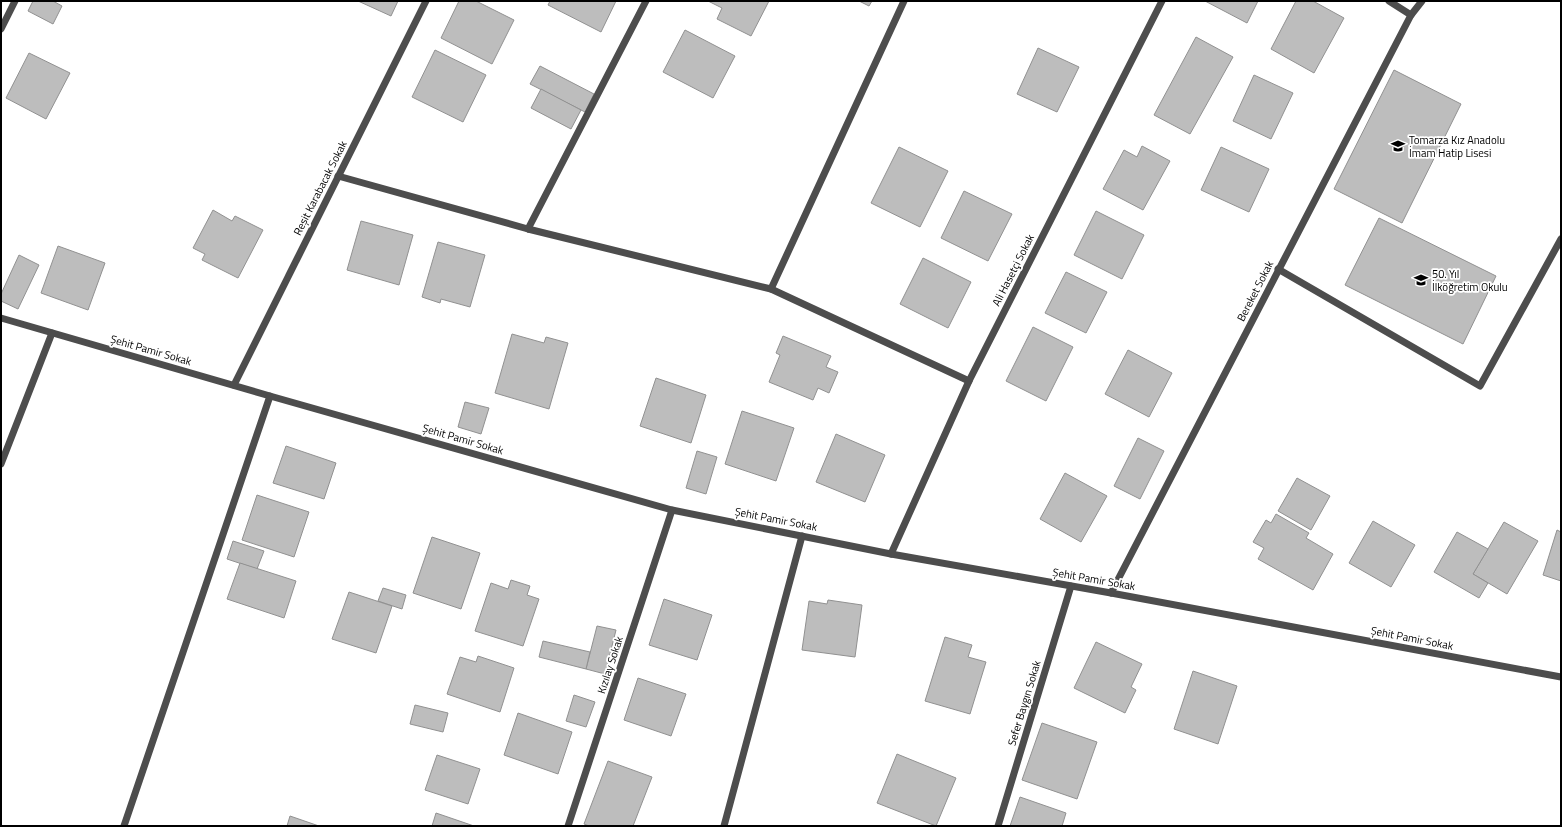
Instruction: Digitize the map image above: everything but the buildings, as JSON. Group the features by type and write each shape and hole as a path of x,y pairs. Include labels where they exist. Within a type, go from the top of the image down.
{"street":[{"path":"1,29 15,1"},
{"name":"Reşit Karabacak Sokak","path":"234,385 426,1"},
{"path":"528,229 646,1"},
{"path":"771,289 904,1"},
{"name":"Ali Hasetçi Sokak","path":"892,554 969,381 1162,1"},
{"path":"1389,1 1411,15"},
{"name":"Bereket Sokak","path":"1111,593 1411,15 1422,1"},
{"path":"338,176 528,229 771,289 969,381"},
{"path":"1278,269 1480,386 1561,239"},
{"name":"Şehit Pamir Sokak","path":"1,318 672,510 892,554 1111,593 1561,678"},
{"path":"1,464 52,333"},
{"path":"124,826 270,396"},
{"name":"Kızılay Sokak","path":"568,826 672,510"},
{"path":"724,826 802,536"},
{"name":"Sefer Baygın Sokak","path":"998,826 1071,586"}],"place":[{"name":"Tomarza Kız Anadolu İmam Hatip Lisesi","path":"1398,146"},
{"name":"50. Yıl İlköğretim Okulu","path":"1421,280"}]}
